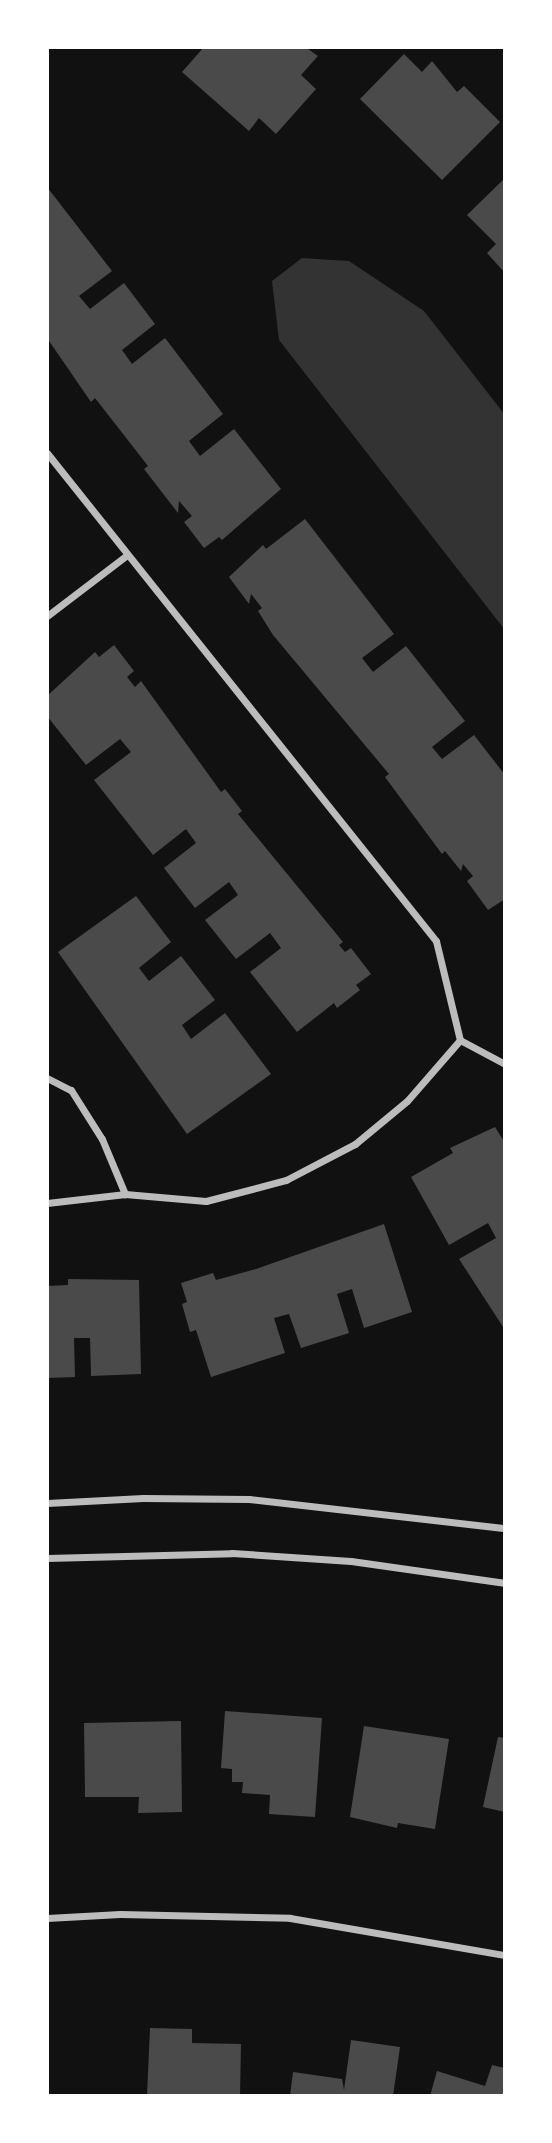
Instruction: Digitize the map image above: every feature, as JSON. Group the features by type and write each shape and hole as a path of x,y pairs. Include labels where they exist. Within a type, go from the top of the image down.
{"street":[{"path":"47,453 436,941 460,1041 505,1064"},
{"path":"47,616 127,555"},
{"path":"47,1203 125,1194 206,1201 286,1180 355,1144 407,1101 460,1041"},
{"path":"47,1078 71,1090 102,1139 125,1194"},
{"path":"47,1503 249,1499 505,1528"},
{"path":"47,1558 232,1553 351,1560 505,1583"},
{"path":"47,1918 120,1914 290,1918 505,1955"}],"shaded area":[{"path":"302,258 349,261 424,311 505,415 505,630 279,340 272,281"}],"building":[{"path":"204,47 305,47 318,56 301,75 316,89 276,134 259,118 249,131 182,72"},
{"path":"404,54 422,72 432,61 457,92 464,86 500,122 442,180 360,99"},
{"path":"505,178 505,273 487,253 496,244 467,215"},
{"path":"47,187 112,271 79,296 90,309 124,283 155,324 122,350 132,364 165,338 223,414 189,441 200,456 234,429 281,489 222,540 219,537 204,548 184,522 192,516 179,501 178,513 144,469 148,466 95,398 91,402 47,338"},
{"path":"305,519 394,634 362,658 373,672 406,646 465,721 432,747 442,759 474,735 505,775 505,899 488,910 467,881 473,876 463,864 461,871 445,851 442,854 385,777 389,774 273,635 258,611 262,608 251,594 249,604 229,577 263,545 266,549"},
{"path":"114,645 134,671 127,677 135,687 141,681 221,792 225,789 242,811 238,814 343,942 339,945 345,952 351,948 371,974 356,985 360,990 337,1008 334,1003 297,1032 250,972 281,948 270,933 236,959 205,920 238,895 229,882 195,908 164,868 196,843 186,829 153,855 94,780 131,752 120,739 86,765 47,716 47,696 95,652 99,657"},
{"path":"136,896 171,942 139,968 149,981 181,956 215,1000 182,1025 191,1039 225,1013 271,1074 187,1134 58,952"},
{"path":"495,1127 505,1143 505,1330 459,1259 496,1238 488,1223 449,1245 411,1177 453,1153 450,1148"},
{"path":"384,1224 412,1312 364,1328 352,1289 337,1294 349,1333 301,1348 289,1314 274,1318 285,1353 211,1377 196,1330 190,1332 182,1304 187,1302 181,1283 213,1273 216,1280 256,1269"},
{"path":"68,1279 139,1280 141,1374 91,1376 90,1338 74,1338 75,1377 47,1378 47,1286 68,1285"},
{"path":"225,1711 322,1718 315,1817 269,1814 270,1795 242,1793 243,1782 232,1782 232,1769 221,1768"},
{"path":"181,1721 182,1812 138,1813 139,1797 85,1797 84,1723"},
{"path":"364,1726 449,1739 435,1829 398,1823 397,1828 350,1817"},
{"path":"498,1737 505,1738 505,1812 483,1807"},
{"path":"150,2028 192,2029 192,2043 241,2044 240,2096 147,2096"},
{"path":"351,2040 400,2047 393,2096 290,2096 293,2072 342,2079 344,2090"},
{"path":"492,2065 505,2068 505,2096 430,2096 437,2071 485,2086"}]}
